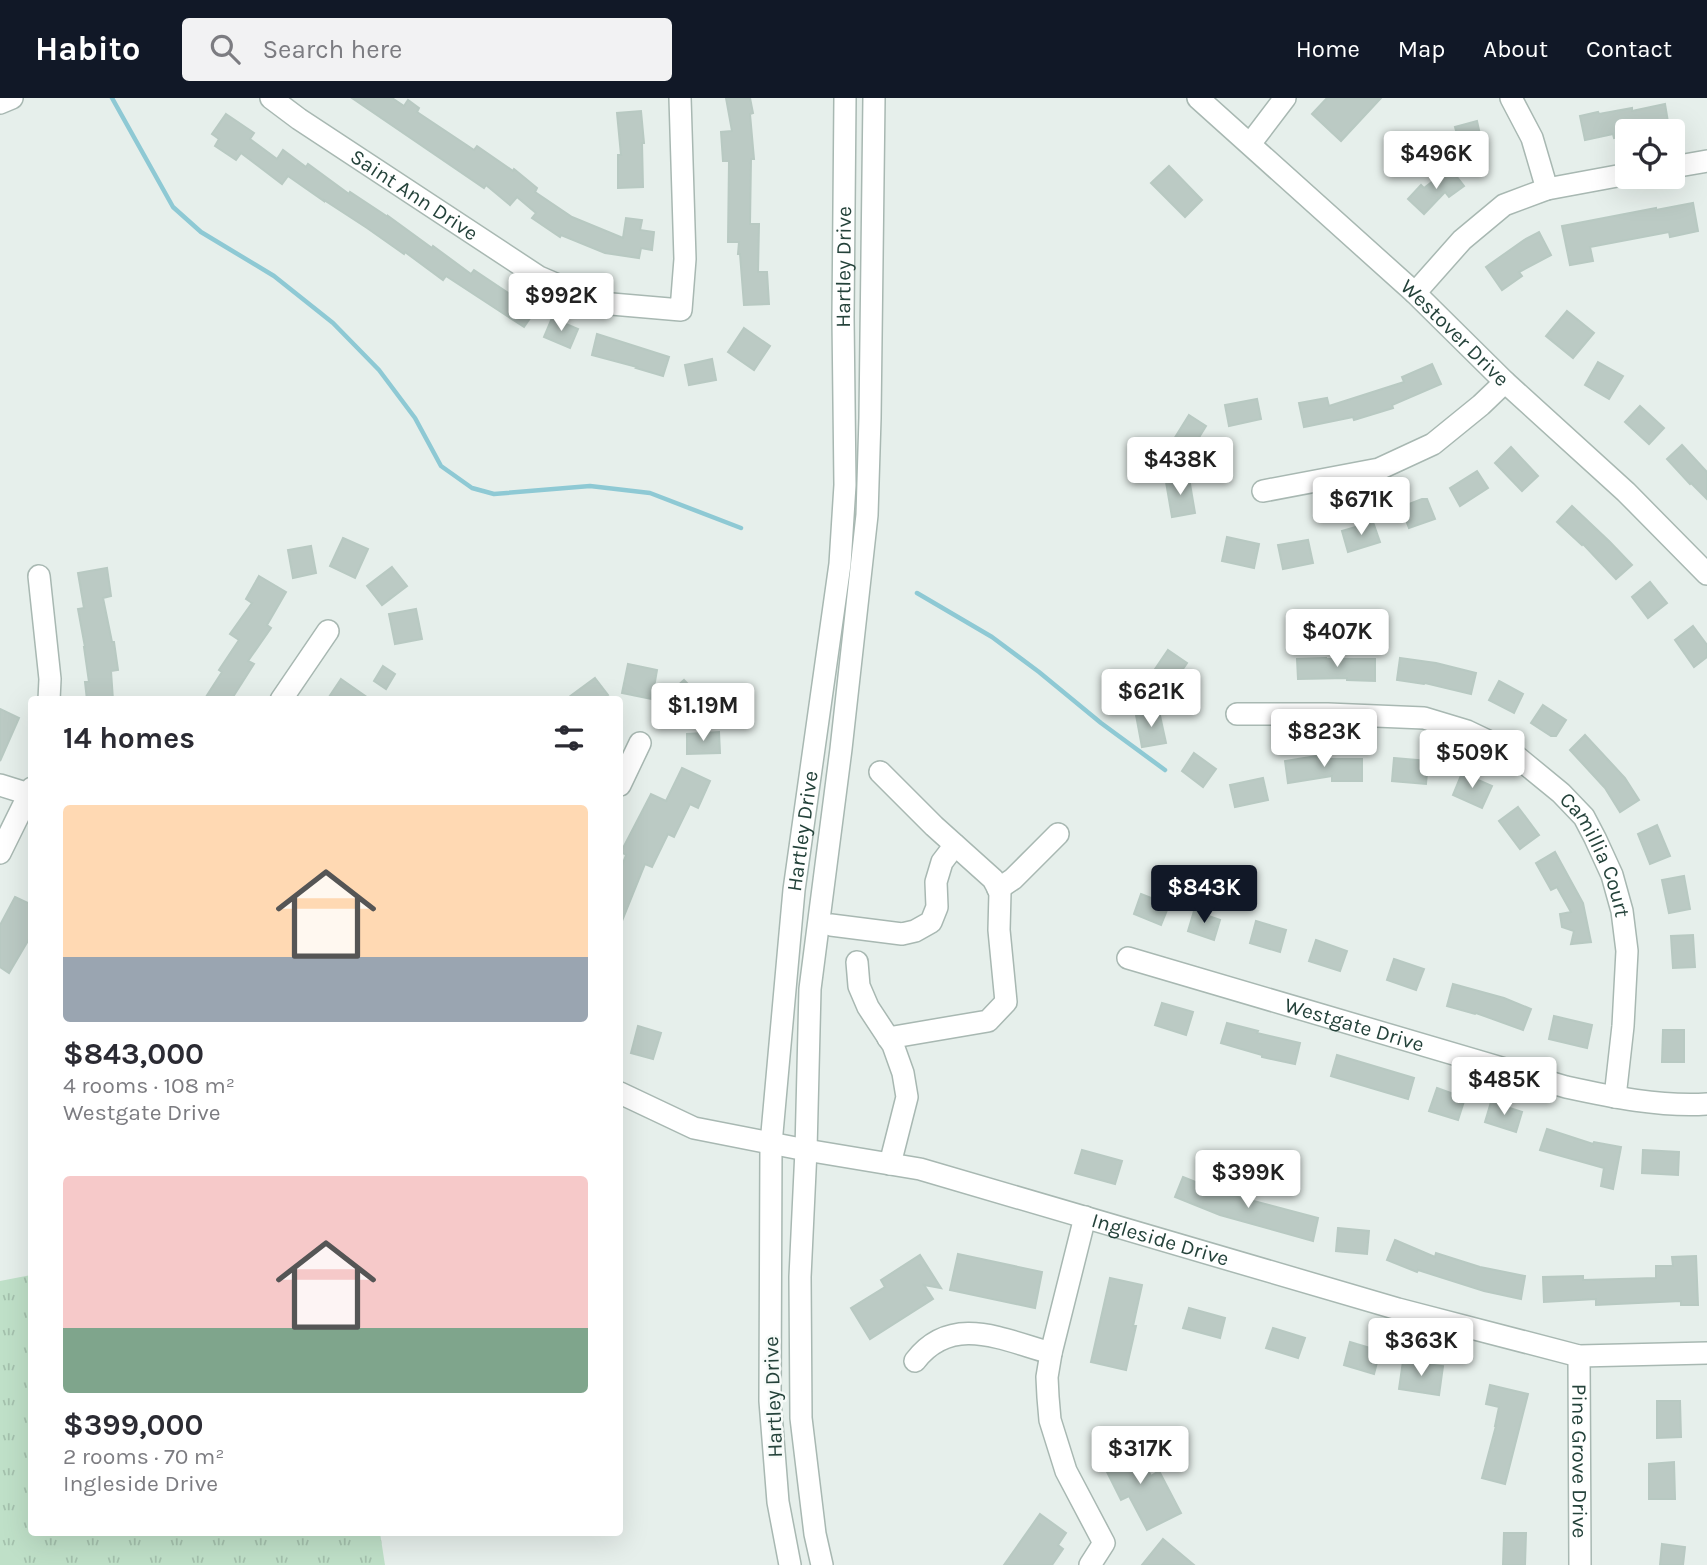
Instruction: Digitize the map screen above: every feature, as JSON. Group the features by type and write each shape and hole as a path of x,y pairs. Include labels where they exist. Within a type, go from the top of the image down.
{"street":[{"path":"0,103 12,98"},
{"name":"Saint Ann Drive","path":"271,98 540,277 600,303 681,310 685,259 680,98"},
{"name":"Hartley Drive","path":"790,1565 778,1502 770,1401 771,1143 794,890 840,564 845,485 845,98"},
{"name":"Hartley Drive","path":"822,1565 815,1534 801,1418 800,1277 810,989 841,749 867,515 874,98"},
{"name":"Westover Drive","path":"1198,98 1415,293 1505,382 1626,492 1707,574"},
{"path":"1250,144 1285,98"},
{"path":"1511,98 1532,138 1547,189"},
{"path":"1685,165 1707,161"},
{"path":"1415,293 1462,240 1504,205 1547,189 1615,176"},
{"path":"1263,491 1379,469 1433,444 1505,382"},
{"path":"39,576 50,679 49,696"},
{"path":"284,696 328,631"},
{"name":"Camillia Court","path":"1237,714 1424,718 1467,731 1511,752 1561,793 1584,817 1595,838 1612,876 1622,911 1627,951 1623,1027 1615,1097"},
{"path":"623,779 640,743"},
{"path":"880,772 993,879 1000,892 999,930 1006,1002 988,1021 888,1038"},
{"path":"0,785 28,792"},
{"path":"0,853 28,799"},
{"path":"998,889 1013,879 1058,834"},
{"path":"831,925 902,934 915,931 930,922 937,907 936,882 942,862 955,845"},
{"name":"Westgate Drive","path":"1128,958 1566,1087 1615,1097 1688,1105 1707,1104"},
{"path":"857,962 859,986 868,1007 893,1045 903,1073 907,1097 890,1164"},
{"name":"Ingleside Drive","path":"623,1094 694,1128 920,1169 1398,1309 1579,1356 1707,1353"},
{"path":"1085,1217 1047,1377 1050,1420 1066,1471 1104,1544 1090,1565"},
{"path":"915,1361 937,1341 950,1335 966,1333 982,1334 1051,1353"},
{"name":"Pine Grove Drive","path":"1579,1356 1580,1565"}],"green space":[{"path":"28,1276 28,1536 380,1536 385,1565 0,1565 0,1281"}],"building":[{"path":"352,98 392,98 404,106 408,100 419,108 417,112 474,150 477,146 513,171 514,169 537,188 535,192 572,217 623,238 626,218 642,220 640,230 654,232 652,250 641,248 639,258 605,253 561,235 560,237 532,218 536,213 517,197 510,205 486,185 484,188"},
{"path":"726,98 750,98 754,159 751,159 750,224 759,224 758,272 767,272 769,304 744,305 739,242 728,242 729,161 723,161 721,132 732,131"},
{"path":"1327,98 1381,98 1341,141 1312,114"},
{"path":"1665,104 1668,119 1615,119 1615,138 1613,134 1585,140 1580,116 1632,108 1632,111"},
{"path":"641,111 644,143 643,187 618,188 618,155 621,155 617,113"},
{"path":"226,114 254,133 250,139 277,159 283,150 306,167 308,164 471,274 474,270 535,311 524,327 446,276 443,280 288,176 282,184 241,153 236,160 215,146 219,139 212,134"},
{"path":"1477,121 1481,139 1460,145 1455,127"},
{"path":"1169,166 1202,200 1185,217 1151,183"},
{"path":"1450,168 1464,186 1449,197 1445,192 1424,214 1408,199 1421,185 1424,188"},
{"path":"1693,203 1698,231 1670,237 1669,232 1590,247 1593,261 1570,265 1562,226"},
{"path":"1539,232 1551,255 1519,272 1522,276 1502,290 1486,267"},
{"path":"1567,311 1594,333 1573,358 1546,336"},
{"path":"552,318 578,329 570,348 544,337"},
{"path":"744,328 770,346 754,370 728,352"},
{"path":"597,334 669,357 663,376 592,355"},
{"path":"712,359 716,380 689,385 685,365"},
{"path":"1598,362 1623,376 1609,399 1585,385"},
{"path":"1432,364 1441,384 1392,405 1393,408 1354,420 1353,417 1304,427 1299,403 1327,398 1329,406 1404,382 1402,377"},
{"path":"1257,399 1261,419 1229,426 1225,405"},
{"path":"1640,406 1664,428 1649,444 1625,422"},
{"path":"1189,415 1206,426 1188,455 1171,444"},
{"path":"1682,445 1707,472 1707,499 1667,459"},
{"path":"1511,447 1538,476 1522,491 1495,463"},
{"path":"1477,471 1488,488 1460,506 1450,488"},
{"path":"1189,478 1195,513 1172,517 1166,482"},
{"path":"1427,499 1435,519 1409,528 1401,507"},
{"path":"1572,506 1632,565 1616,579 1583,544 1557,522"},
{"path":"1373,522 1380,542 1348,552 1342,531"},
{"path":"1227,537 1259,544 1254,568 1222,561"},
{"path":"343,538 368,549 355,578 330,566"},
{"path":"1308,540 1313,563 1283,569 1278,545"},
{"path":"311,546 316,573 293,578 288,550"},
{"path":"392,567 407,586 382,605 367,586"},
{"path":"107,568 111,596 103,598 118,670 111,671 113,696 87,696 85,682 89,682 78,609 84,608 78,573"},
{"path":"259,576 286,592 267,625 271,628 248,661 254,664 234,696 207,696 222,672 219,670 239,640 230,634 252,603 246,599"},
{"path":"1650,582 1667,603 1648,618 1632,597"},
{"path":"416,609 422,639 395,644 389,614"},
{"path":"1693,626 1707,645 1707,657 1694,667 1675,640"},
{"path":"1168,650 1187,663 1166,694 1147,681"},
{"path":"1400,658 1476,673 1471,694 1425,683 1397,680"},
{"path":"1297,659 1375,659 1375,681 1347,678 1298,679"},
{"path":"628,664 657,670 652,699 622,693"},
{"path":"383,666 395,674 386,689 374,681"},
{"path":"595,678 608,695 607,696 570,696"},
{"path":"341,679 365,696 330,696"},
{"path":"684,680 704,701 683,722 662,700"},
{"path":"1499,681 1523,694 1514,713 1489,700"},
{"path":"1543,705 1566,720 1556,736 1551,736 1531,723"},
{"path":"0,709 19,718 0,761"},
{"path":"1159,711 1166,743 1142,747 1136,715"},
{"path":"719,732 720,753 687,754 687,734"},
{"path":"1585,735 1625,778 1639,800 1620,812 1605,788 1570,750"},
{"path":"1194,753 1216,769 1203,787 1182,771"},
{"path":"1317,756 1317,759 1362,759 1362,781 1332,781 1332,776 1288,783 1285,761"},
{"path":"1394,758 1428,761 1426,784 1392,781"},
{"path":"682,768 710,781 698,808 690,804 674,837 668,834 652,867 645,864 623,919 623,863 626,855 623,848 651,794 666,801"},
{"path":"1462,773 1492,786 1482,808 1453,795"},
{"path":"1263,778 1268,800 1235,807 1230,785"},
{"path":"1518,807 1539,835 1520,849 1499,821"},
{"path":"1657,825 1670,856 1650,864 1638,834"},
{"path":"1555,852 1583,903 1591,942 1571,944 1574,931 1562,927 1560,914 1571,912 1557,887 1551,890 1536,863"},
{"path":"1684,876 1690,909 1669,913 1662,880"},
{"path":"1141,894 1169,905 1161,925 1134,914"},
{"path":"15,897 28,903 28,941 9,973 0,967 0,925"},
{"path":"1194,911 1220,920 1214,940 1188,931"},
{"path":"1256,921 1286,930 1280,952 1250,943"},
{"path":"1693,935 1695,967 1673,968 1671,936"},
{"path":"1316,940 1347,951 1340,971 1309,961"},
{"path":"1394,959 1424,969 1416,990 1387,980"},
{"path":"1453,984 1504,998 1531,1009 1523,1030 1447,1006"},
{"path":"1162,1003 1193,1012 1186,1035 1155,1025"},
{"path":"1554,1016 1592,1025 1587,1048 1549,1039"},
{"path":"1227,1023 1300,1043 1295,1064 1262,1057 1221,1043"},
{"path":"638,1026 661,1033 653,1059 631,1053"},
{"path":"1663,1030 1684,1030 1684,1062 1662,1062"},
{"path":"1337,1055 1414,1078 1408,1099 1331,1076"},
{"path":"1437,1088 1465,1098 1458,1120 1429,1111"},
{"path":"1491,1102 1522,1112 1516,1132 1485,1122"},
{"path":"1547,1129 1593,1144 1621,1147 1613,1189 1601,1186 1604,1168 1540,1150"},
{"path":"1082,1150 1122,1161 1115,1184 1075,1173"},
{"path":"1643,1150 1679,1152 1678,1175 1642,1173"},
{"path":"1183,1177 1230,1196 1318,1218 1313,1241 1220,1215 1175,1197"},
{"path":"1338,1228 1369,1231 1367,1254 1336,1251"},
{"path":"1395,1240 1435,1257 1436,1253 1480,1267 1525,1276 1521,1299 1484,1291 1418,1270 1417,1272 1387,1260"},
{"path":"958,1254 1042,1272 1035,1308 950,1290"},
{"path":"920,1255 941,1288 924,1285 933,1299 870,1339 851,1308 885,1287 881,1280"},
{"path":"1696,1256 1698,1305 1681,1305 1681,1301 1596,1305 1596,1299 1544,1302 1543,1277 1583,1276 1583,1280 1656,1278 1656,1266 1673,1266 1672,1257"},
{"path":"1110,1278 1142,1285 1126,1370 1091,1362"},
{"path":"1189,1308 1225,1318 1220,1338 1183,1328"},
{"path":"1273,1328 1305,1338 1298,1358 1266,1348"},
{"path":"1350,1342 1380,1351 1374,1374 1344,1365"},
{"path":"1403,1361 1443,1366 1439,1395 1399,1389"},
{"path":"1490,1385 1528,1394 1505,1484 1482,1478 1499,1407 1486,1404"},
{"path":"1657,1401 1680,1401 1681,1437 1657,1438"},
{"path":"1132,1440 1151,1476 1159,1471 1181,1513 1147,1530 1129,1496 1121,1500 1102,1456"},
{"path":"1674,1462 1675,1499 1649,1499 1649,1464"},
{"path":"1040,1514 1066,1533 1058,1545 1063,1549 1052,1565 1004,1565"},
{"path":"1504,1533 1526,1533 1525,1565 1503,1565"},
{"path":"1163,1539 1194,1565 1142,1565"},
{"path":"1662,1544 1685,1547 1683,1565 1660,1565"}],"waterway":[{"path":"112,98 173,207 201,232 274,276 333,323 379,370 415,418 441,466 472,488 494,494 590,486 650,493 741,528"},
{"path":"917,593 992,637 1165,770"}]}
